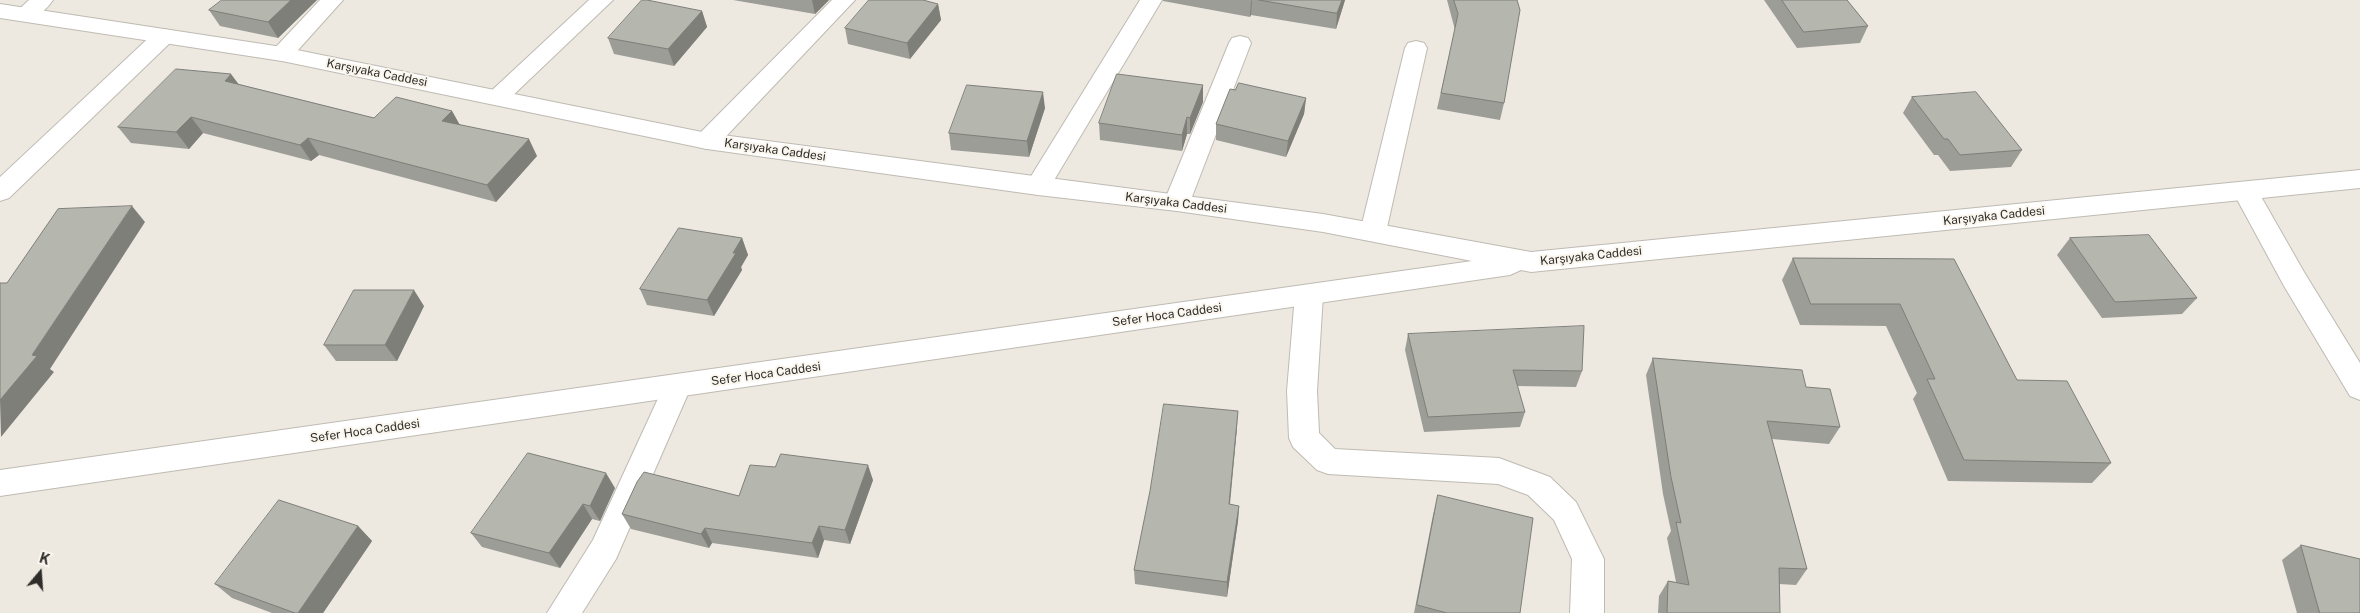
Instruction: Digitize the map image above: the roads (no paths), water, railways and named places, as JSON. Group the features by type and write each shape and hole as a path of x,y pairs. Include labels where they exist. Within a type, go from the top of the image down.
{"street":[{"path":"282,54 332,0"},
{"path":"498,97 602,0"},
{"path":"707,141 844,0"},
{"path":"1038,186 1151,0"},
{"name":"Karşıyaka Caddesi","path":"0,11 34,7 164,36 282,54 707,141 1038,186 1177,202 1373,232 1532,262 2246,192 2360,179"},
{"path":"0,192 164,36"},
{"path":"1177,202 1240,43"},
{"path":"1373,232 1416,48"},
{"path":"2246,192 2294,279 2360,388"},
{"name":"Sefer Hoca Caddesi","path":"0,483 677,387 1532,262"},
{"path":"1309,295 1302,391 1304,438 1328,461 1498,471 1539,486 1565,511 1588,559 1587,613"},
{"path":"564,613 605,548 677,387"}]}
